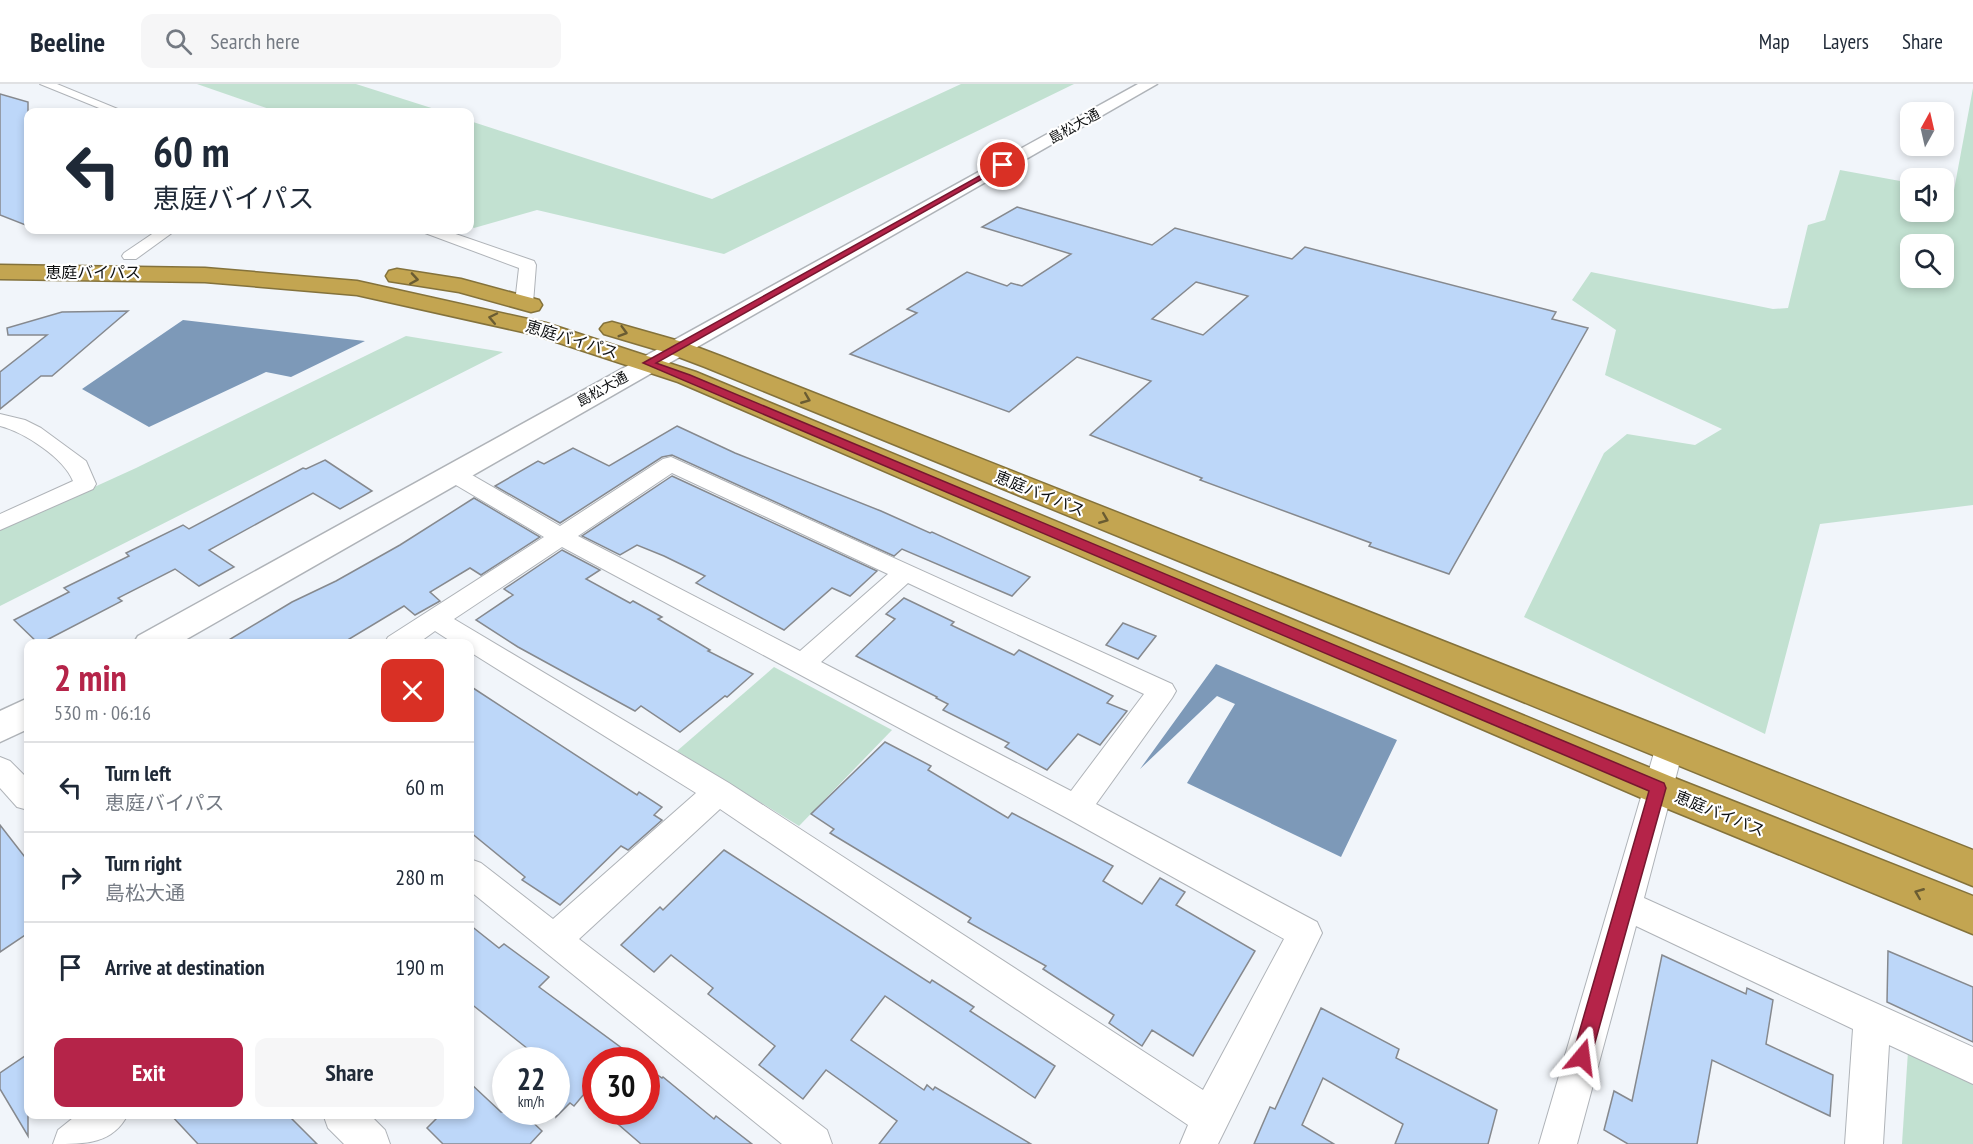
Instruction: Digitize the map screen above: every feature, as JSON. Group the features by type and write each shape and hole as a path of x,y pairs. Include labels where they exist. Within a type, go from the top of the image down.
{"highway":[{"name":"恵庭バイパス","path":"0,256 222,258 382,273 461,286 677,348 1973,868"},
{"name":"恵庭バイパス","path":"0,272 147,273 264,279 357,288 538,328 648,363 687,377 1658,788 1973,915"},
{"path":"0,284 80,284 245,291 342,301 434,305"}],"street":[{"path":"46,84 109,108"},
{"name":"島松大通","path":"165,639 452,473 1149,84"},
{"path":"130,256 162,234"},
{"path":"442,234 528,265 524,303"},
{"path":"0,420 18,424 34,432 78,466 85,484 0,523"},
{"path":"405,639 671,464 1162,691 1076,808"},
{"path":"452,473 562,537 1076,808 1305,933 1205,1131 718,792 474,643"},
{"path":"802,664 904,573"},
{"path":"435,619 468,639"},
{"path":"0,728 24,714"},
{"path":"1558,1144 1670,746"},
{"path":"0,769 24,794"},
{"path":"555,939 718,792"},
{"path":"474,876 813,1144"},
{"path":"1625,905 1973,1066"},
{"path":"1864,1144 1872,1019"},
{"path":"72,1144 103,1119"},
{"path":"347,1119 371,1144"}],"green space":[{"path":"197,84 356,84 431,108 266,108"},
{"path":"961,84 1074,84 724,254 537,210 474,228 474,122 712,199"},
{"path":"1973,88 1973,505 1820,524 1765,734 1524,617 1604,453 1627,434 1695,445 1722,429 1605,375 1616,330 1572,300 1591,272 1773,309 1788,308 1808,225 1825,220 1840,170 1900,181 1900,222 1954,222 1954,190"},
{"path":"406,336 503,352 0,606 0,530 136,468"},
{"path":"774,667 892,730 799,826 677,751"},
{"path":"1908,1051 1973,1082 1973,1144 1902,1144"}],"water":[{"path":"183,320 365,341 291,377 266,372 149,427 82,389"},
{"path":"1216,664 1397,740 1341,857 1187,783 1235,704 1217,696 1140,769"}],"building":[{"path":"0,94 28,102 28,108 24,108 24,224 0,215"},
{"path":"1017,207 1152,245 1175,228 1292,259 1305,247 1556,312 1552,319 1588,328 1449,574 1369,546 1371,543 1200,480 1202,478 1090,435 1151,381 1077,357 1009,412 850,354 917,313 907,309 967,272 1007,286 1011,283 1022,286 1071,254 982,227","holes":["1196,282 1248,296 1203,335 1152,319"]},
{"path":"128,311 52,376 41,376 0,409 0,372 47,335 8,335 7,328 62,312"},
{"path":"677,426 735,453 932,532 1030,577 1012,596 902,549 894,556 672,455 662,457 560,523 495,486 538,461 544,464 573,448 609,466"},
{"path":"325,460 372,491 340,509 313,493 209,550 234,567 199,586 175,569 118,598 122,601 49,639 34,639 14,620 69,592 64,588 129,556 126,553 183,525 189,529 303,468 306,469"},
{"path":"672,476 877,571 850,596 832,588 784,630 696,583 705,576 664,556 637,545 620,555 582,536"},
{"path":"474,498 540,537 481,575 470,568 430,592 440,601 415,615 404,606 349,639 230,639 292,602 336,581 400,545"},
{"path":"562,550 600,570 586,579 662,617 658,619 710,650 708,651 753,674 727,697 725,696 680,732 641,706 635,711 518,647 476,620 513,595 504,589"},
{"path":"904,598 954,622 951,625 1014,655 1019,650 1113,696 1107,703 1127,711 1100,745 1078,734 1047,770 1005,747 1009,743 943,710 948,704 937,697 856,656 895,619 886,614"},
{"path":"1123,623 1156,636 1138,659 1106,645"},
{"path":"474,689 637,795 639,792 662,807 654,815 662,820 628,850 621,846 560,905 522,880 525,877 474,835"},
{"path":"885,742 931,766 928,770 1008,818 1012,813 1113,866 1103,881 1142,904 1160,878 1185,892 1176,905 1255,951 1193,1056 1152,1030 1142,1046 1109,1023 1114,1015 1043,969 1046,966 968,922 971,918 830,833 834,829 811,814"},
{"path":"0,825 24,856 24,936 0,952"},
{"path":"724,850 930,983 932,980 974,1007 970,1011 1055,1066 1035,1098 885,996 851,1040 924,1090 927,1085 933,1090 935,1087 1031,1144 879,1144 897,1121 826,1070 803,1099 759,1065 775,1046 708,994 713,988 671,955 654,972 621,945 660,907 663,910"},
{"path":"474,928 499,948 504,944 549,977 539,987 620,1047 582,1047 582,1096 574,1106 570,1103 570,1047 526,1047 474,1006"},
{"path":"1888,951 1973,987 1973,1042 1887,1002"},
{"path":"1662,955 1746,994 1747,988 1773,1000 1766,1044 1833,1075 1830,1116 1712,1060 1697,1144 1628,1144 1604,1130 1614,1091 1632,1101"},
{"path":"1321,1008 1399,1049 1396,1058 1497,1110 1488,1144 1395,1144 1403,1124 1323,1078 1302,1125 1334,1144 1254,1144 1270,1107 1275,1109"},
{"path":"24,1057 24,1119 28,1119 28,1136 0,1089 0,1073"},
{"path":"660,1077 714,1119 716,1116 752,1144 641,1144 619,1125 660,1125"},
{"path":"474,1087 492,1104 492,1125 536,1125 542,1131 530,1144 443,1144 427,1128 436,1119 474,1119"},
{"path":"175,1119 292,1119 317,1144 198,1144"}],"route":[{"path":"1003,165 648,363 687,377 1658,788 1582,1057"}]}
